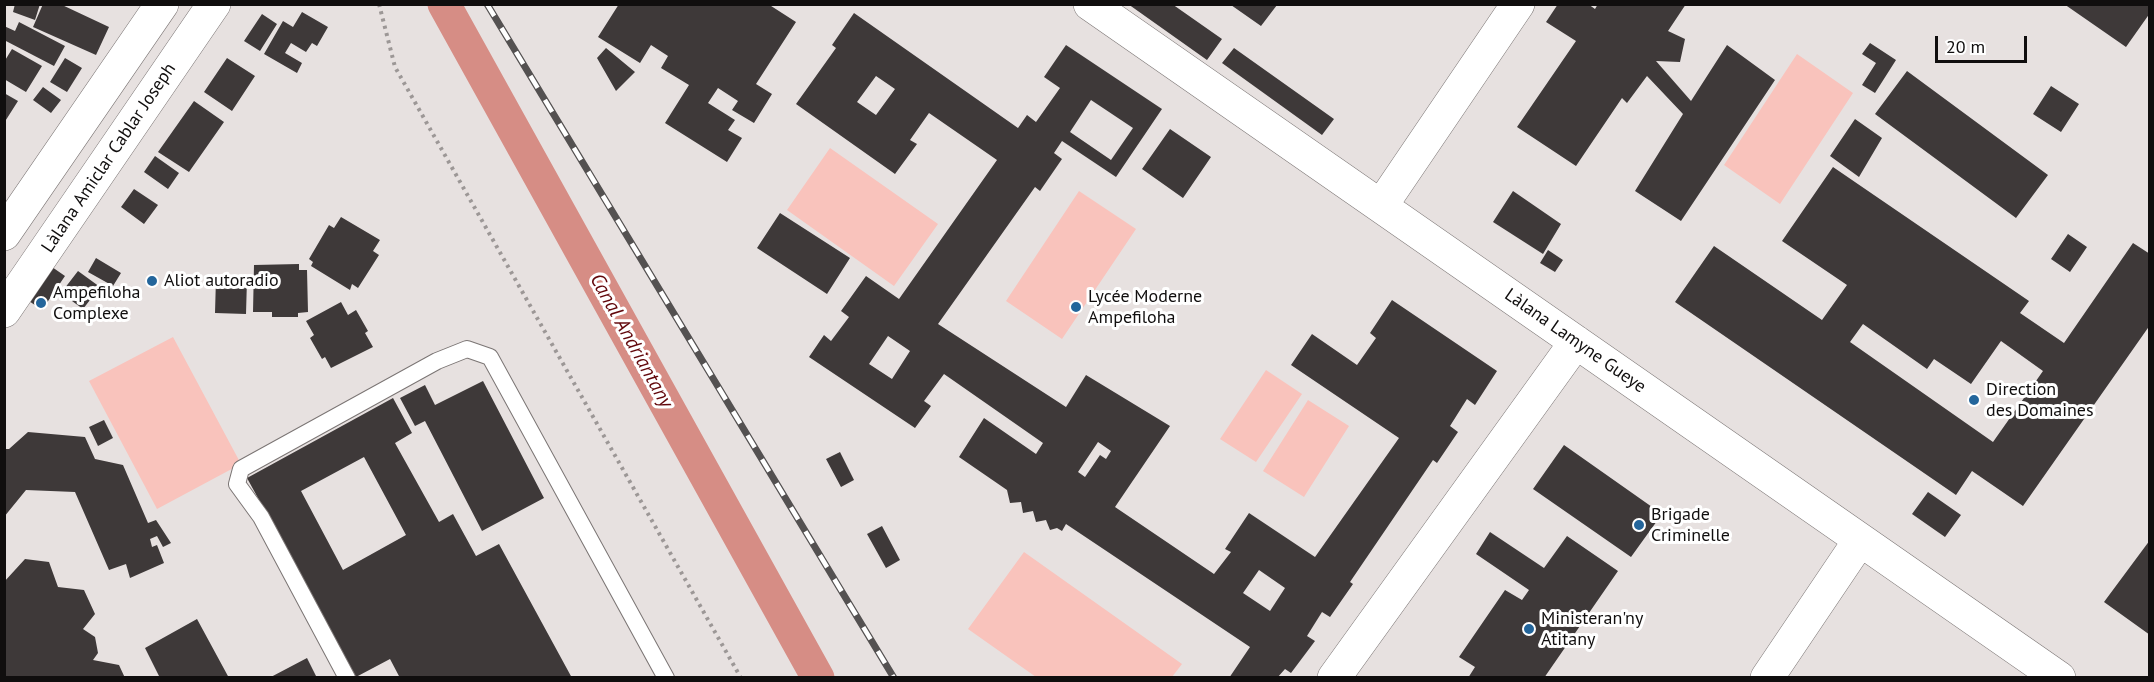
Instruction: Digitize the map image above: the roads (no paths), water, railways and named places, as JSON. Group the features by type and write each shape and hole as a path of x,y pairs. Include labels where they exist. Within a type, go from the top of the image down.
{"street":[{"path":"4,234 162,4"},
{"name":"Làlana Amiclar Cablar Joseph","path":"4,311 214,4"},
{"name":"Làlana Lamyne Gueye","path":"1090,4 2059,678"},
{"path":"1381,206 1518,4"},
{"path":"1334,678 1576,342"},
{"path":"1767,678 1860,540"}],"lane":[{"path":"347,678 261,517 237,484 241,469 437,361 467,349 490,357 666,678"}],"waterway":[{"name":"Canal Andriantany","path":"444,4 818,678"}],"railway":[{"path":"487,4 894,678"}],"place":[{"name":"Aliot autoradio","path":"152,281"},
{"name":"Ampefiloha Complexe","path":"41,303"},
{"name":"Lycée Moderne Ampefiloha","path":"1076,307"},
{"name":"Direction des Domaines","path":"1974,400"},
{"name":"Brigade Criminelle","path":"1639,525"},
{"name":"Ministeran'ny Atitany","path":"1529,629"}]}
